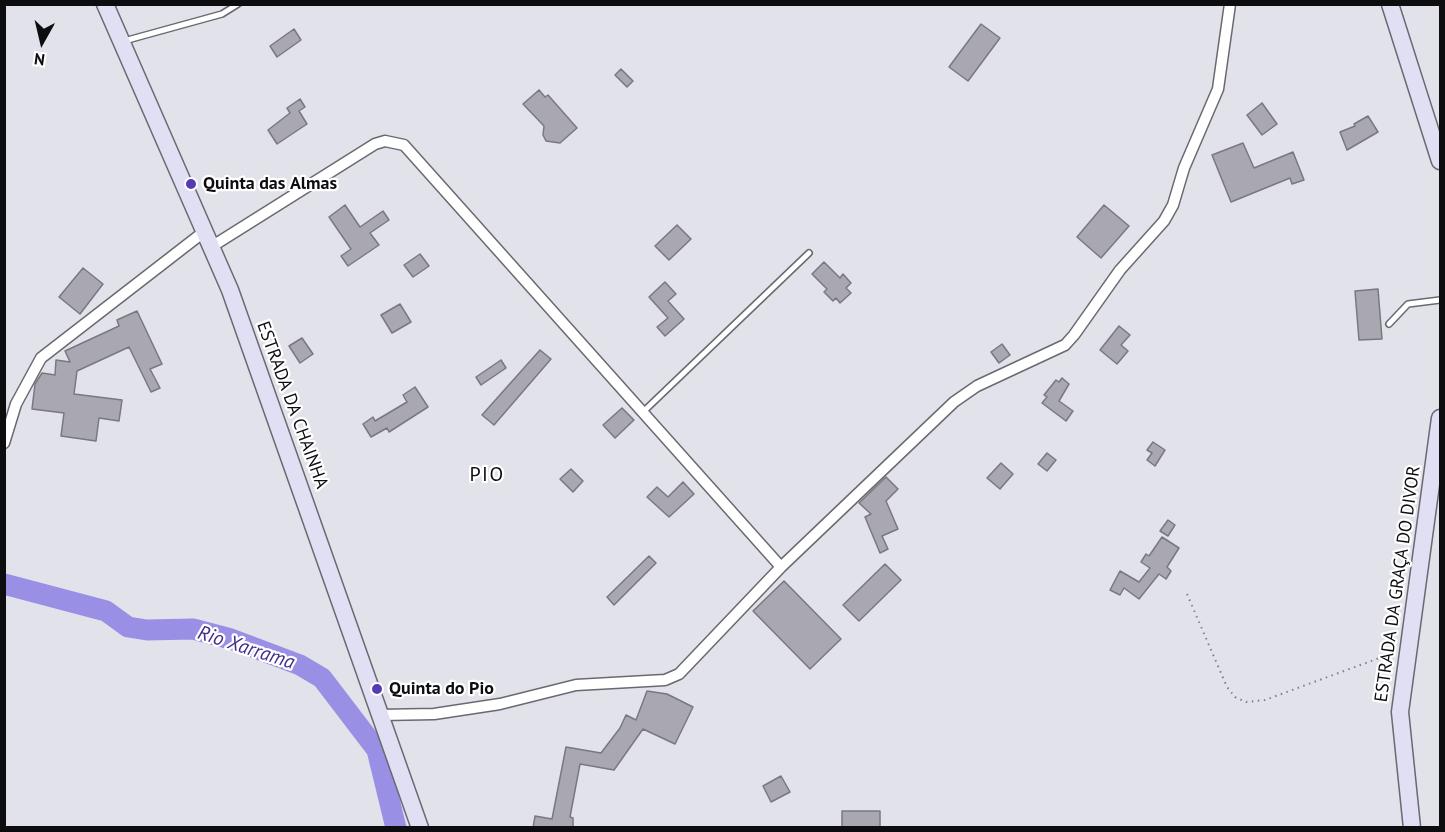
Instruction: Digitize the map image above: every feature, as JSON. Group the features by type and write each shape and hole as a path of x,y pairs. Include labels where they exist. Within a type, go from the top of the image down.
{"street":[{"name":"ESTRADA DA CHAINHA","path":"105,4 120,43 230,290 420,828"},
{"path":"381,716 434,714 500,704 576,685 665,680 679,674 781,567 954,402 977,386 1065,345 1074,335 1120,270 1164,221 1173,205 1184,168 1206,122 1218,89 1230,4"},
{"path":"1390,4 1440,161"},
{"path":"4,443 16,404 41,358 208,239 375,144 385,141 404,145 781,567"},
{"name":"ESTRADA DA GRAÇA DO DIVOR","path":"1412,828 1400,712 1440,418"}],"lane":[{"path":"120,43 222,14 238,4"},
{"path":"643,412 809,253"},
{"path":"1389,324 1408,304 1440,300"}],"path":[{"path":"1187,594 1227,687 1235,697 1246,702 1265,700 1392,653 1408,653"}],"building":[{"path":"981,24 1000,38 968,81 949,67"},
{"path":"294,29 301,40 277,57 270,46"},
{"path":"621,69 633,81 627,87 615,75"},
{"path":"539,90 545,97 548,95 577,128 560,143 546,141 543,135 544,126 523,104"},
{"path":"300,99 305,107 299,111 307,124 277,144 268,130 290,113 287,108"},
{"path":"1262,103 1277,124 1262,135 1247,115"},
{"path":"1368,116 1378,132 1347,150 1340,132 1355,126 1354,124"},
{"path":"1243,143 1254,168 1293,152 1304,180 1292,184 1290,178 1231,202 1212,155"},
{"path":"345,205 360,227 383,211 389,220 370,233 379,245 348,266 341,256 351,249 329,217"},
{"path":"1104,205 1129,226 1101,258 1077,237"},
{"path":"677,225 691,239 669,260 655,246"},
{"path":"420,254 429,266 413,277 404,265"},
{"path":"824,262 840,278 843,274 851,283 846,288 851,293 840,303 836,298 833,301 824,292 827,289 812,274"},
{"path":"83,268 103,284 80,314 59,297"},
{"path":"665,282 676,294 668,301 684,319 665,336 657,327 668,318 649,297"},
{"path":"1378,289 1382,339 1359,340 1355,291"},
{"path":"400,304 411,322 392,333 381,315"},
{"path":"137,311 162,364 150,369 160,388 151,392 129,347 77,371 74,394 122,400 119,421 99,418 96,441 61,436 64,413 32,409 35,384 42,373 55,375 56,360 70,362 65,351 119,326 117,320"},
{"path":"1119,326 1130,335 1121,345 1128,351 1117,364 1100,350"},
{"path":"302,338 313,354 300,363 289,346"},
{"path":"1002,344 1010,355 999,363 991,352"},
{"path":"540,350 551,359 494,425 482,415"},
{"path":"501,360 506,368 481,385 476,377"},
{"path":"1062,378 1069,384 1059,401 1073,411 1066,421 1042,403 1047,397 1044,395 1056,380 1059,382"},
{"path":"415,387 428,407 389,432 387,428 371,437 363,424 373,417 375,421 407,402 403,395"},
{"path":"622,408 634,420 615,438 603,425"},
{"path":"1153,442 1165,450 1155,466 1147,460 1152,453 1147,450"},
{"path":"1047,453 1056,460 1047,471 1038,464"},
{"path":"1001,463 1013,474 1000,489 987,478"},
{"path":"571,469 583,481 573,492 560,479"},
{"path":"886,477 898,489 886,501 898,529 882,536 888,549 880,553 865,517 871,514 859,503"},
{"path":"683,482 694,494 669,517 647,497 657,487 668,497"},
{"path":"1168,520 1175,525 1168,536 1160,531"},
{"path":"1162,537 1179,548 1167,567 1171,571 1166,579 1159,574 1139,599 1124,588 1120,595 1110,590 1120,571 1139,582 1150,568 1141,562 1146,554 1149,556"},
{"path":"649,556 656,563 614,605 607,597"},
{"path":"885,564 901,580 859,621 843,605"},
{"path":"784,581 841,639 810,669 753,611"},
{"path":"647,691 667,694 693,707 675,744 643,729 614,770 580,764 570,817 573,818 573,828 533,828 535,816 552,819 566,747 601,753 620,728 626,715 636,720"},
{"path":"781,776 790,792 771,802 763,786"},
{"path":"842,811 880,811 880,828 842,828"}],"waterway":[{"name":"Rio Xarrama","path":"4,584 106,611 128,627 147,630 193,629 231,639 300,665 322,678 377,750 396,828"}],"place":[{"name":"Quinta das Almas","path":"191,184"},
{"name":"Quinta do Pio","path":"377,689"}],"district":[{"name":"PIO","path":"487,475"}]}
